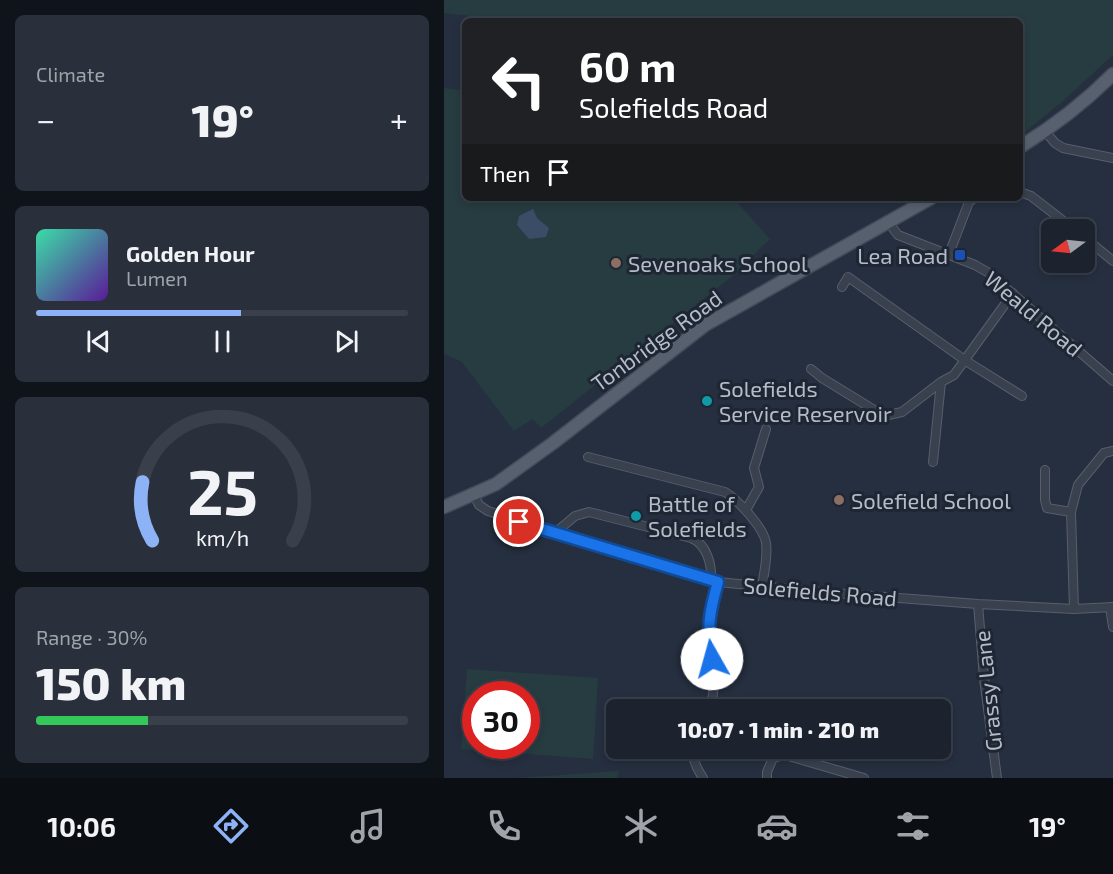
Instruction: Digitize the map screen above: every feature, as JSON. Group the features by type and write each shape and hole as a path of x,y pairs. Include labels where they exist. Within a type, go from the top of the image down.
{"main road":[{"path":"1023,145 1089,98 1113,74"},
{"name":"Tonbridge Road","path":"444,507 496,484 705,325 926,201"}],"street":[{"path":"1045,131 1055,143 1063,148 1113,158"},
{"path":"1023,193 1031,196 1061,219"},
{"path":"949,254 970,201"},
{"name":"Weald Road","path":"888,222 898,235 949,254 989,273 1113,381"},
{"path":"1095,246 1113,261"},
{"path":"842,287 849,275 966,361 1022,396"},
{"path":"811,369 884,416 902,412 954,375 1013,293"},
{"path":"933,462 942,382"},
{"path":"746,510 759,487 754,468 766,429"},
{"path":"1074,609 1071,512 1078,485 1104,453 1113,451"},
{"path":"588,456 725,492 733,497 746,510 766,540 762,586"},
{"path":"1045,470 1047,508 1071,512"},
{"name":"Solefields Road","path":"474,495 479,505 488,511 714,581 978,604 1074,609 1111,607"},
{"path":"556,532 574,516 589,512 696,540 707,555 714,581 708,618 715,680 713,699"},
{"name":"Grassy Lane","path":"978,604 984,678 997,778"},
{"path":"1111,607 1113,627"},
{"path":"767,778 773,758 786,755 864,778"},
{"path":"693,759 703,778"}],"green space":[{"path":"444,0 1113,0 1113,55 1023,134 1023,18 488,18 444,13"},
{"name":"Sevenoaks School","path":"444,88 462,91 462,201 736,201 770,239 730,278 541,428 533,419 514,431 462,362 444,354"},
{"path":"467,669 598,678 593,759 540,755 540,681 466,681"},
{"path":"619,771 617,778 518,778"}],"water":[{"path":"533,209 537,218 549,228 546,237 529,239 517,225 519,216"}],"place":[{"name":"Lea Road","path":"960,255"},
{"name":"Sevenoaks School","path":"616,263"},
{"name":"Solefields Service Reservoir","path":"707,401"},
{"name":"Solefield School","path":"839,500"},
{"name":"Battle of Solefields","path":"636,516"}],"route":[{"path":"519,522 718,582 708,618 712,659"}]}
